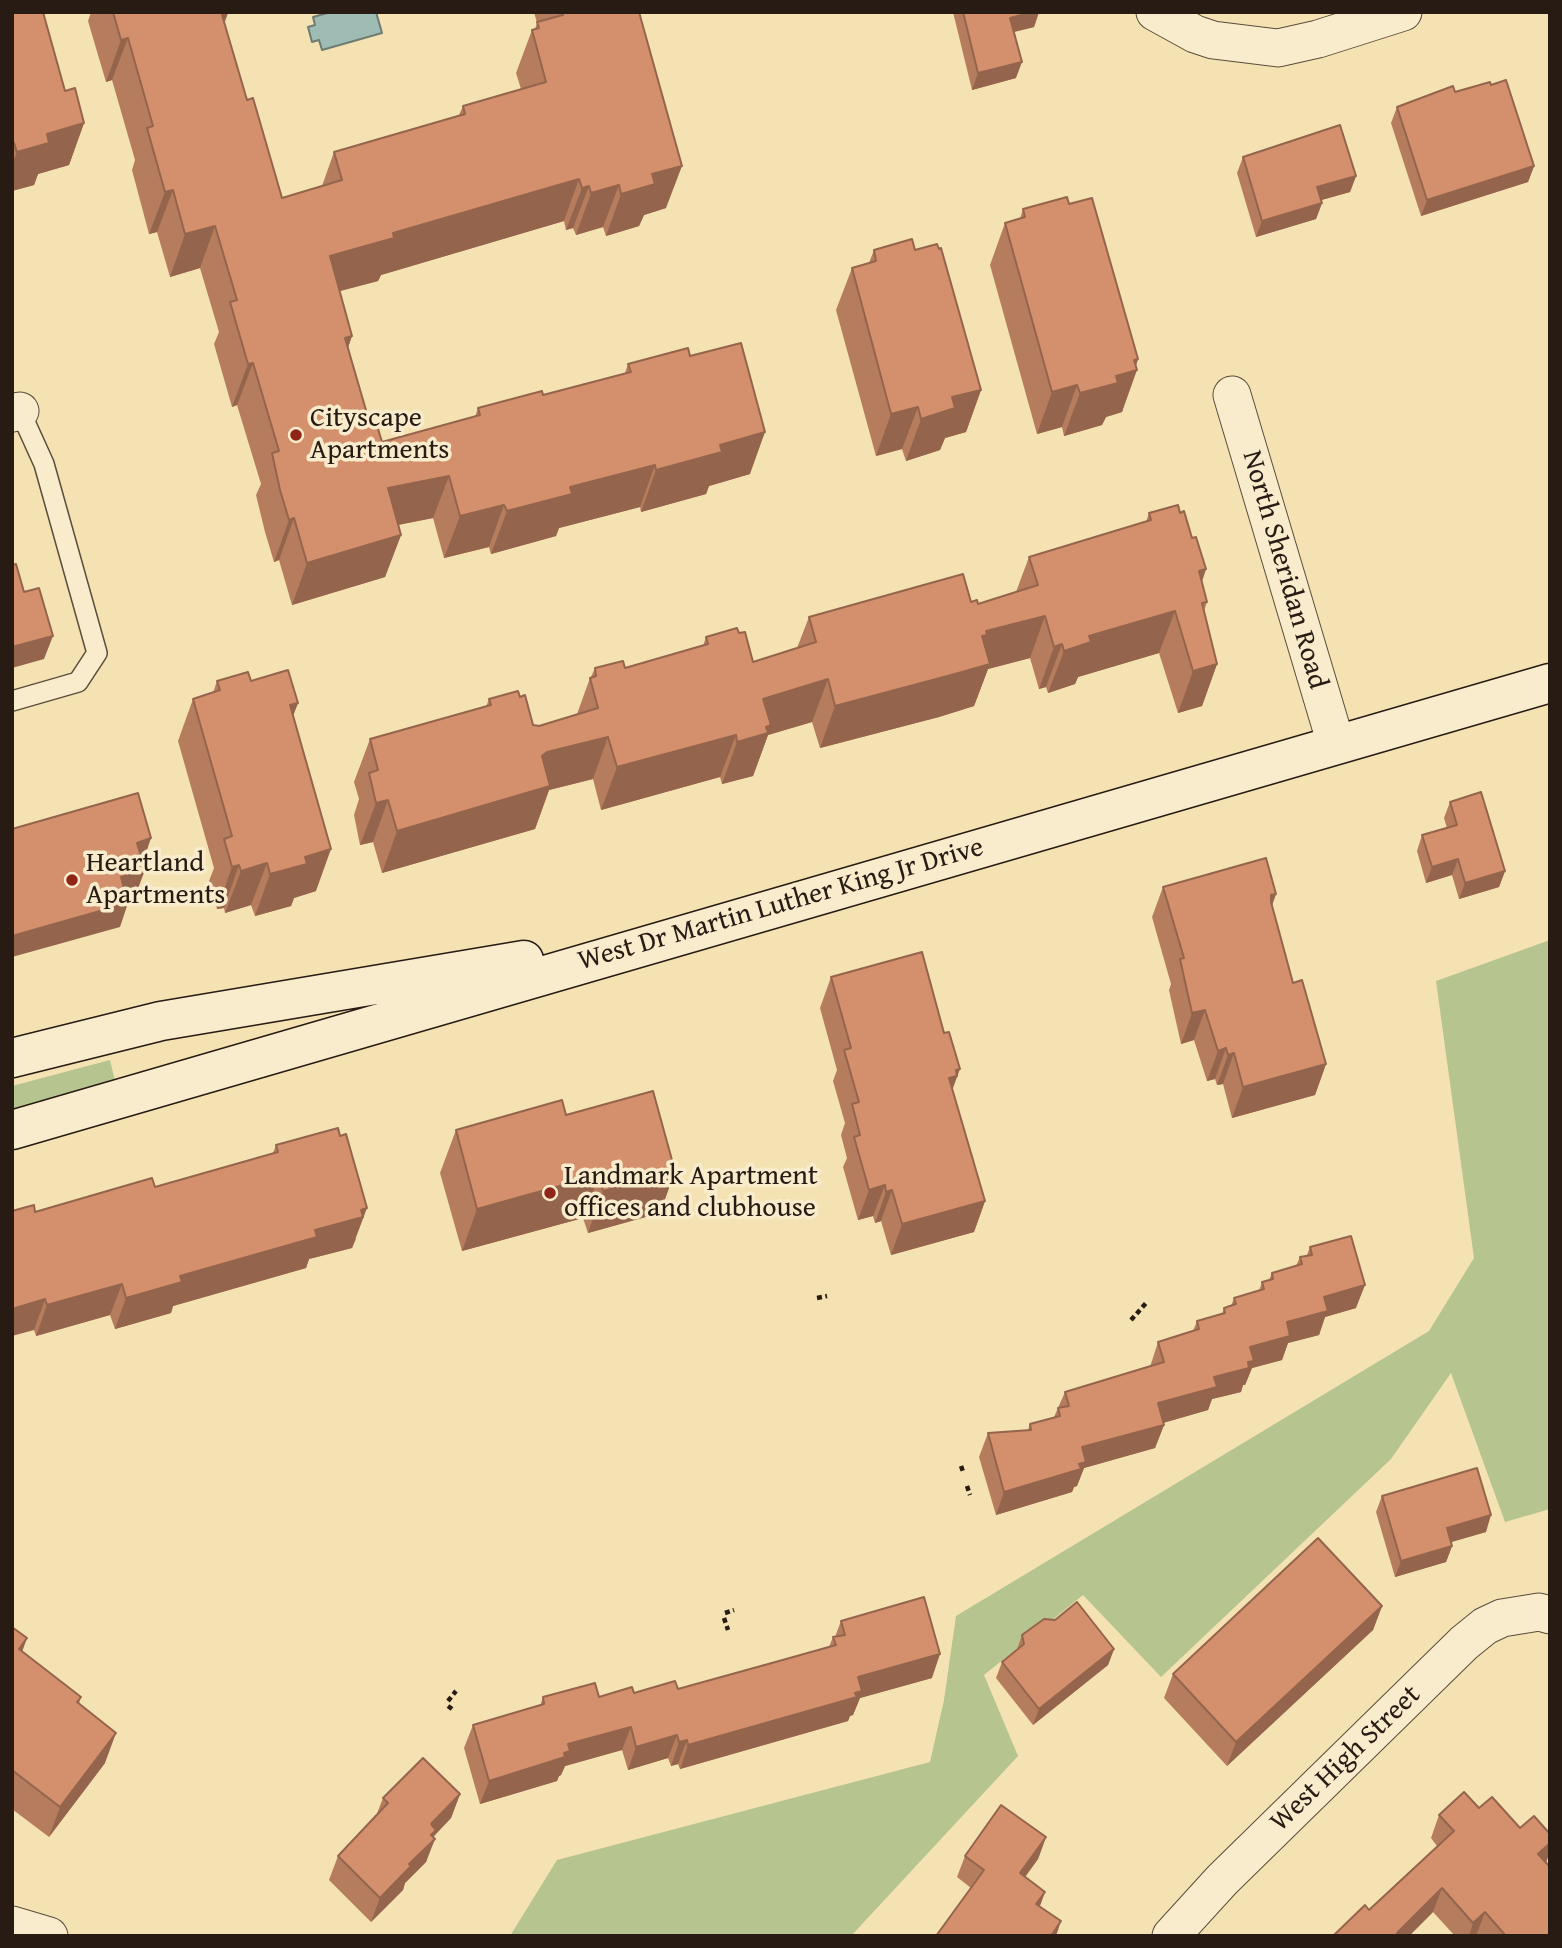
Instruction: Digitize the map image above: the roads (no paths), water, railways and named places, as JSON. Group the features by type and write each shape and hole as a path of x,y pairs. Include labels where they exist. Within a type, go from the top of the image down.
{"main road":[{"name":"West Dr Martin Luther King Jr Drive","path":"12,1130 1550,683"},
{"path":"12,1058 161,1021 482,965 655,942"}],"street":[{"path":"1155,12 1195,34 1213,40 1278,48 1318,39 1403,12"},
{"name":"North Sheridan Road","path":"1232,395 1336,744"},
{"name":"West High Street","path":"1171,1936 1222,1880 1464,1643 1485,1626 1502,1618 1544,1614"},
{"path":"12,1925 49,1936"}],"lane":[{"path":"12,701 78,682 97,653 44,464 16,412"}],"water":[{"path":"331,12 376,12 382,33 322,50 319,40 312,42 308,27 315,25 313,17"}],"place":[{"name":"Cityscape Apartments","path":"296,435"},
{"name":"Heartland Apartments","path":"72,880"},
{"name":"Landmark Apartment offices and clubhouse","path":"550,1193"}]}
